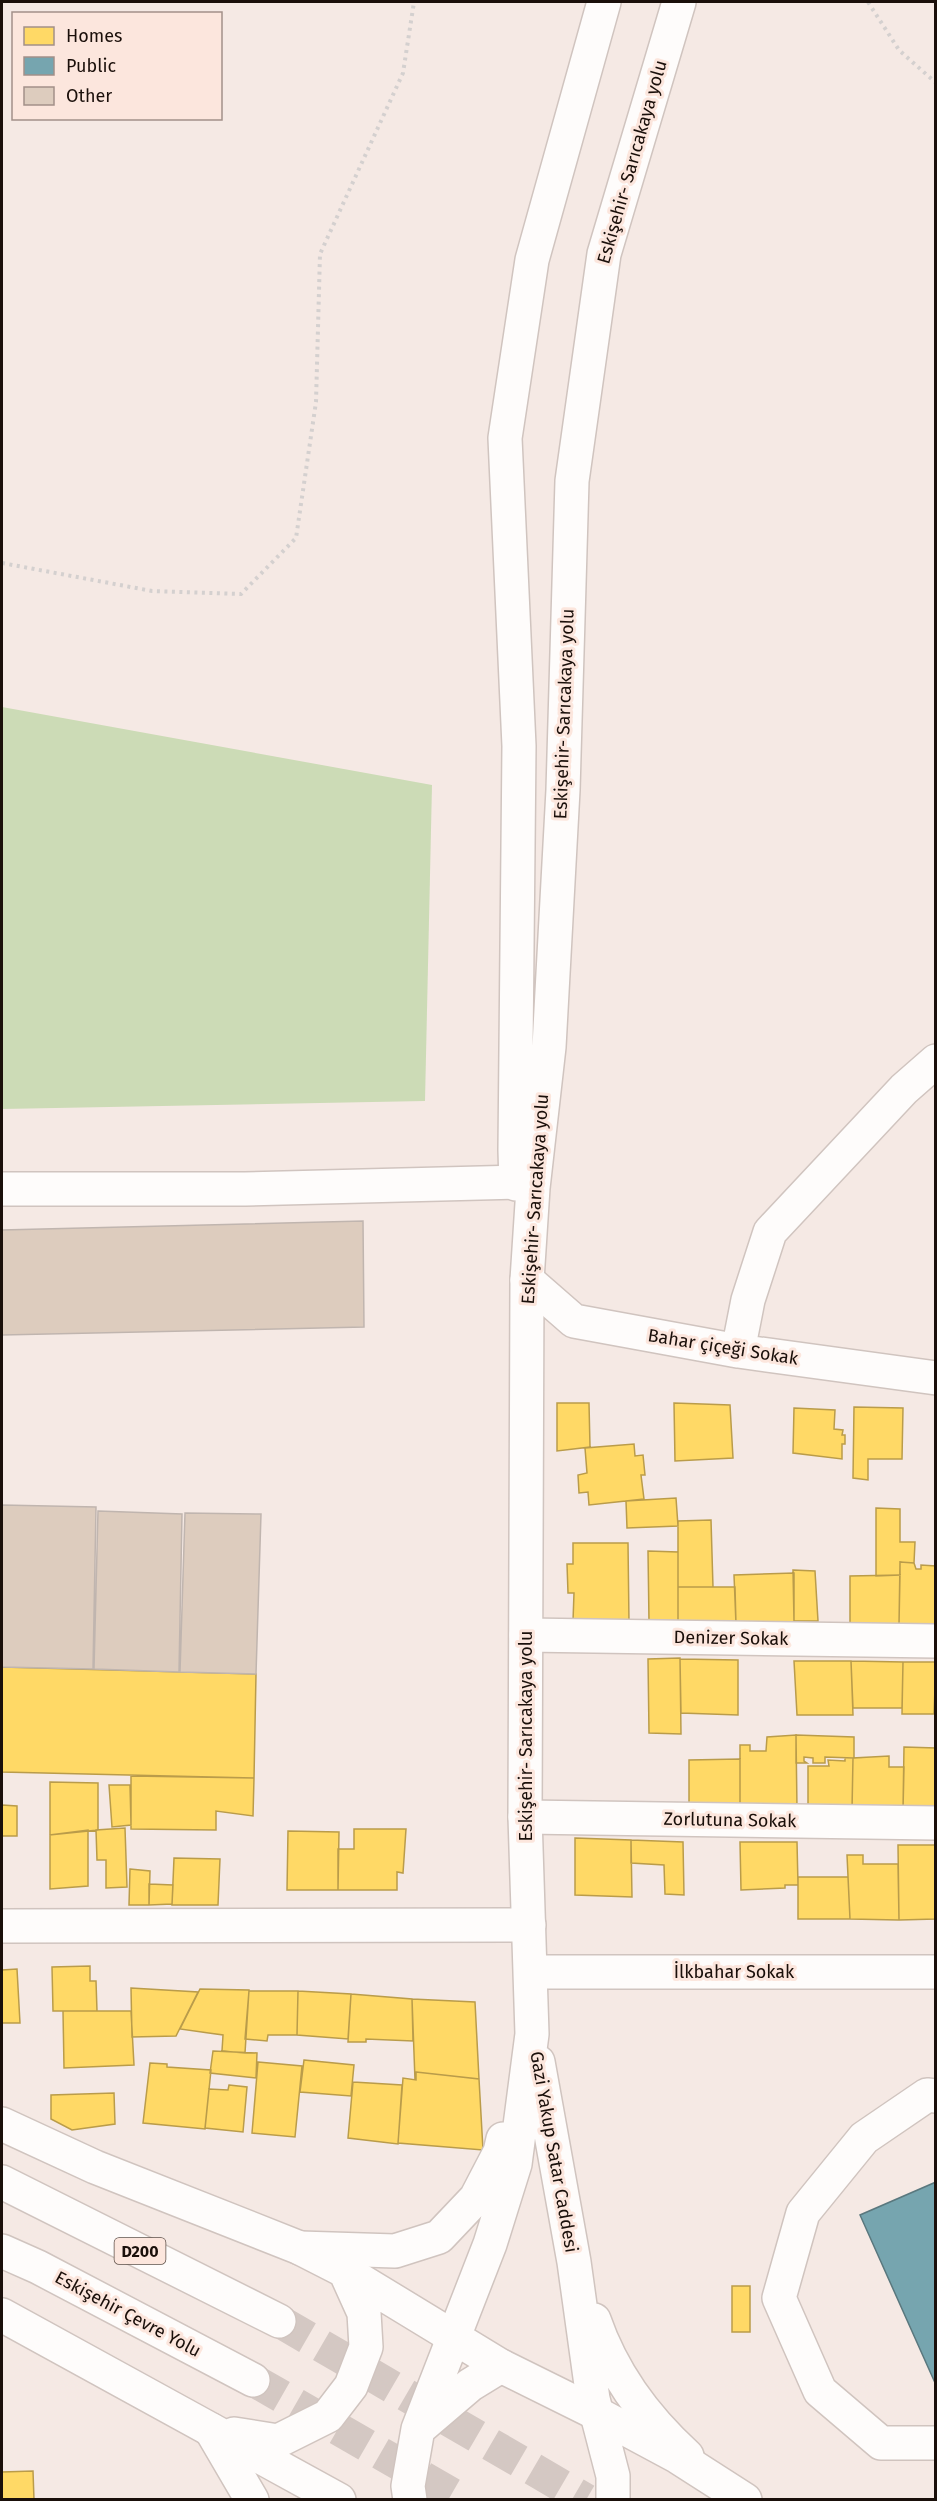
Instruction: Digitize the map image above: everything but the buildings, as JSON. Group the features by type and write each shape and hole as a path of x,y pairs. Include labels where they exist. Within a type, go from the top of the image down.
{"main road":[{"name":"Eskişehir- Sarıcakaya yolu","path":"527,1438 516,1182 519,746 505,438 532,260 604,2"},
{"name":"Eskişehir- Sarıcakaya yolu","path":"532,2034 532,1972 525,1817 527,1280 533,1188 549,1047 563,790 572,481 604,254 679,2"},
{"path":"738,1352 748,1300 770,1232 904,1089 936,1061"},
{"path":"2,1189 246,1189 516,1182"},
{"name":"Bahar çiçeği Sokak","path":"527,1280 574,1321 738,1352 936,1378"},
{"name":"Denizer Sokak","path":"526,1635 936,1641"},
{"name":"Zorlutuna Sokak","path":"525,1817 936,1823"},
{"path":"2,1926 529,1925"},
{"name":"İlkbahar Sokak","path":"532,1972 936,1972"},
{"path":"300,2248 395,2251 439,2237 476,2198 500,2152 532,2034"},
{"name":"Gazi Yakup Satar Caddesi","path":"532,2034 574,2262 596,2412 613,2476 612,2499"},
{"name":"Gazi Yakup Satar Caddesi","path":"410,2499 408,2486 418,2429 490,2244 515,2164 532,2034"},
{"path":"936,2096 927,2096 864,2138 803,2213 779,2298 820,2391 881,2444 936,2444"},
{"path":"2,2124 95,2167 300,2248 345,2271 501,2366 596,2412 706,2474 745,2499"},
{"name":"D200","path":"2,2182 279,2321"},
{"name":"Eskişehir Çevre Yolu","path":"2,2251 38,2267 253,2380"},
{"path":"574,2262 603,2346 627,2390 661,2432 706,2474"},
{"path":"211,2430 278,2441 328,2416 351,2386 366,2348 364,2313 345,2271"},
{"path":"2,2315 339,2499"},
{"path":"418,2429 470,2385 501,2366"},
{"path":"211,2430 252,2499"}],"path":[{"path":"2,563 152,591 241,594 296,538 316,402 320,254 403,73 414,2"},
{"path":"868,2 899,50 936,83"}],"green space":[{"path":"2,707 432,785 425,1101 2,1109"}],"tunnel":[{"path":"279,2321 586,2500"},
{"path":"253,2380 462,2500"}]}
